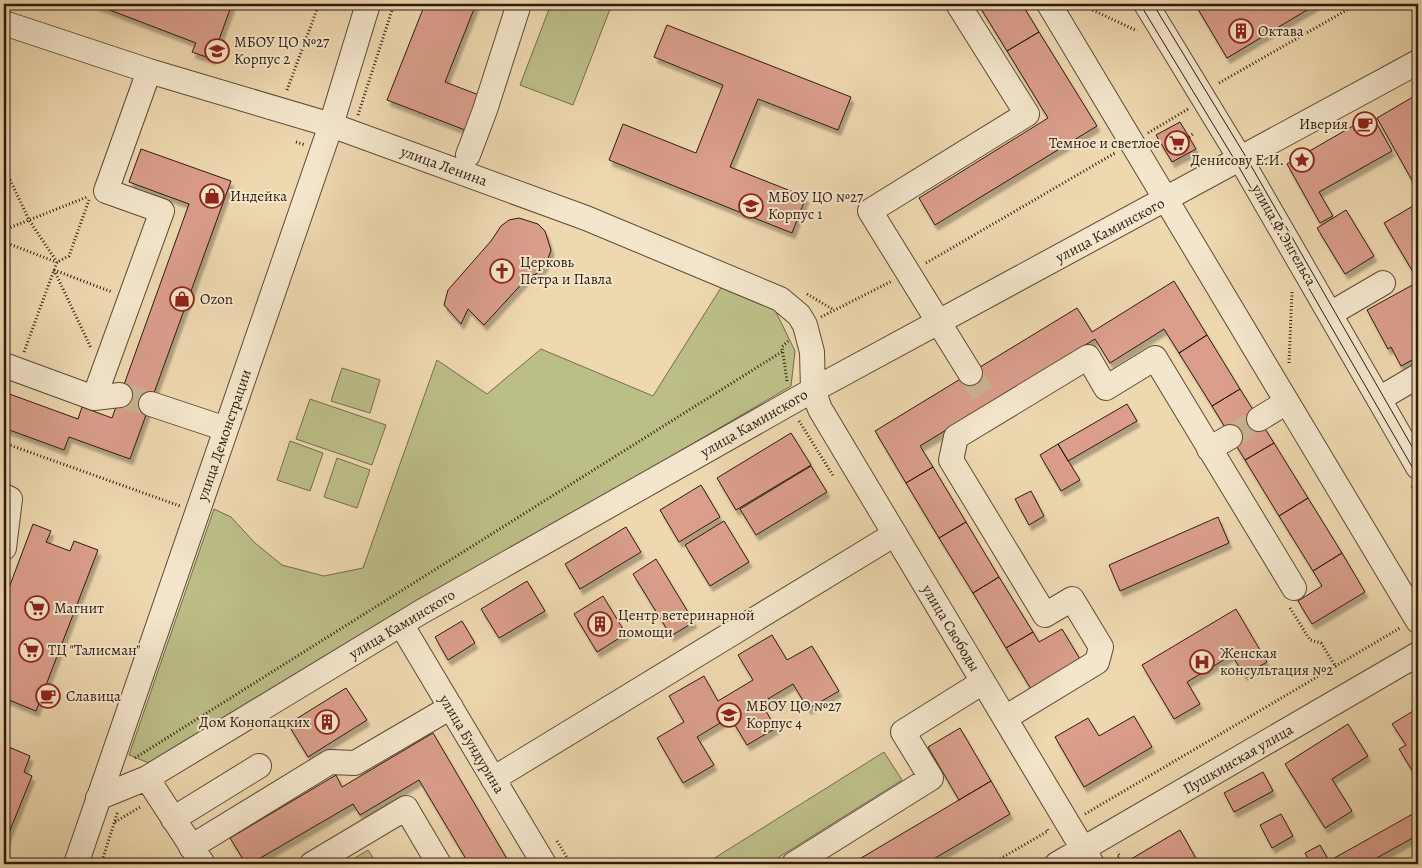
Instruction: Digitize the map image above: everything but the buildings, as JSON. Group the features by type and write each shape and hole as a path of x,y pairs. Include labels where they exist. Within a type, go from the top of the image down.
{"street":[{"name":"улица Демонстрации","path":"76,864 331,125 368,4"},
{"path":"468,155 485,110 519,4"},
{"path":"958,4 1027,114 870,211 970,373"},
{"path":"1049,4 1418,620"},
{"name":"улица Ф.Энгельса","path":"1146,4 1241,160 1418,468"},
{"name":"улица Ленина","path":"4,23 149,71 331,125 586,218 780,299 799,316 805,325 812,352 813,390"},
{"name":"улица Каминского","path":"98,798 152,787 401,624 813,390 938,321 1241,160 1418,62"},
{"path":"94,398 162,211 106,191 149,71"},
{"path":"1330,314 1384,283"},
{"path":"1005,718 1097,662 1101,647 1072,599 1045,615 951,460 956,437 991,409 1088,357 1106,388 1155,358 1294,588"},
{"path":"11,367 94,398 120,395"},
{"path":"1379,399 1418,376"},
{"name":"улица Свободы","path":"813,390 823,414 1005,718 1058,828 1088,856"},
{"path":"1259,419 1287,402"},
{"path":"151,404 226,429"},
{"path":"1210,449 1230,436"},
{"path":"4,496 10,499 5,537"},
{"path":"493,779 895,534"},
{"name":"улица Бундурина","path":"401,624 544,864"},
{"name":"Пушкинская улица","path":"1057,864 1088,856 1418,654"},
{"path":"794,864 931,778 903,732 983,682"},
{"path":"152,787 197,856 330,762 355,763 451,707"},
{"path":"172,819 259,766"},
{"path":"312,864 406,808 439,864"}],"path":[{"path":"284,98 319,4"},
{"path":"1080,4 1145,34"},
{"path":"1216,85 1352,7"},
{"path":"135,758 782,349 805,325 908,273 1188,109"},
{"path":"1189,137 1193,134"},
{"path":"4,167 29,220 56,262 11,367"},
{"path":"4,230 90,196 69,256 56,262 4,242"},
{"path":"54,270 130,299"},
{"path":"54,270 103,374"},
{"path":"1289,365 1292,292"},
{"path":"791,426 800,421 836,479"},
{"path":"4,443 177,506"},
{"path":"1294,588 1286,601 1310,640 1321,643 1336,667"},
{"path":"991,864 1058,828 1418,620"},
{"path":"115,822 152,787"},
{"path":"1043,823 1058,828"}],"green space":[{"path":"551,4 612,4 573,105 520,85"},
{"path":"722,286 774,308 795,351 791,386 149,763 129,755 214,509 231,517 255,543 282,565 324,576 363,568 437,360 487,394 541,349 653,396"},
{"path":"342,368 380,380 370,413 331,401"},
{"path":"310,399 386,425 372,465 296,439"},
{"path":"290,441 323,453 310,491 277,480"},
{"path":"337,458 370,470 357,508 324,497"},
{"path":"884,752 902,780 768,864 705,864"},
{"path":"368,850 377,864 345,864"}],"tunnel":[{"path":"970,373 988,404"},
{"path":"120,395 151,404"},
{"path":"1230,437 1259,419"}],"tram line":[{"path":"1140,4 1236,162 1418,477"},
{"path":"1153,4 1246,157 1418,457"}],"place":[{"name":"Октава","path":"1241,31"},
{"name":"МБОУ ЦО №27 Корпус 2","path":"217,51"},
{"name":"Иверия","path":"1365,124"},
{"name":"Темное и светлое","path":"1177,143"},
{"name":"Денисову Е.И.","path":"1302,160"},
{"name":"Индейка","path":"212,196"},
{"name":"МБОУ ЦО №27 Корпус 1","path":"751,206"},
{"name":"Церковь Петра и Павла","path":"502,271"},
{"name":"Ozon","path":"182,299"},
{"name":"Магнит","path":"37,608"},
{"name":"Центр ветеринарной помощи","path":"600,624"},
{"name":"ТЦ \"Талисман\"","path":"31,650"},
{"name":"Женская консультация №2","path":"1202,662"},
{"name":"Славица","path":"48,696"},
{"name":"МБОУ ЦО №27 Корпус 4","path":"729,715"},
{"name":"Дом Конопацких","path":"327,722"}]}
